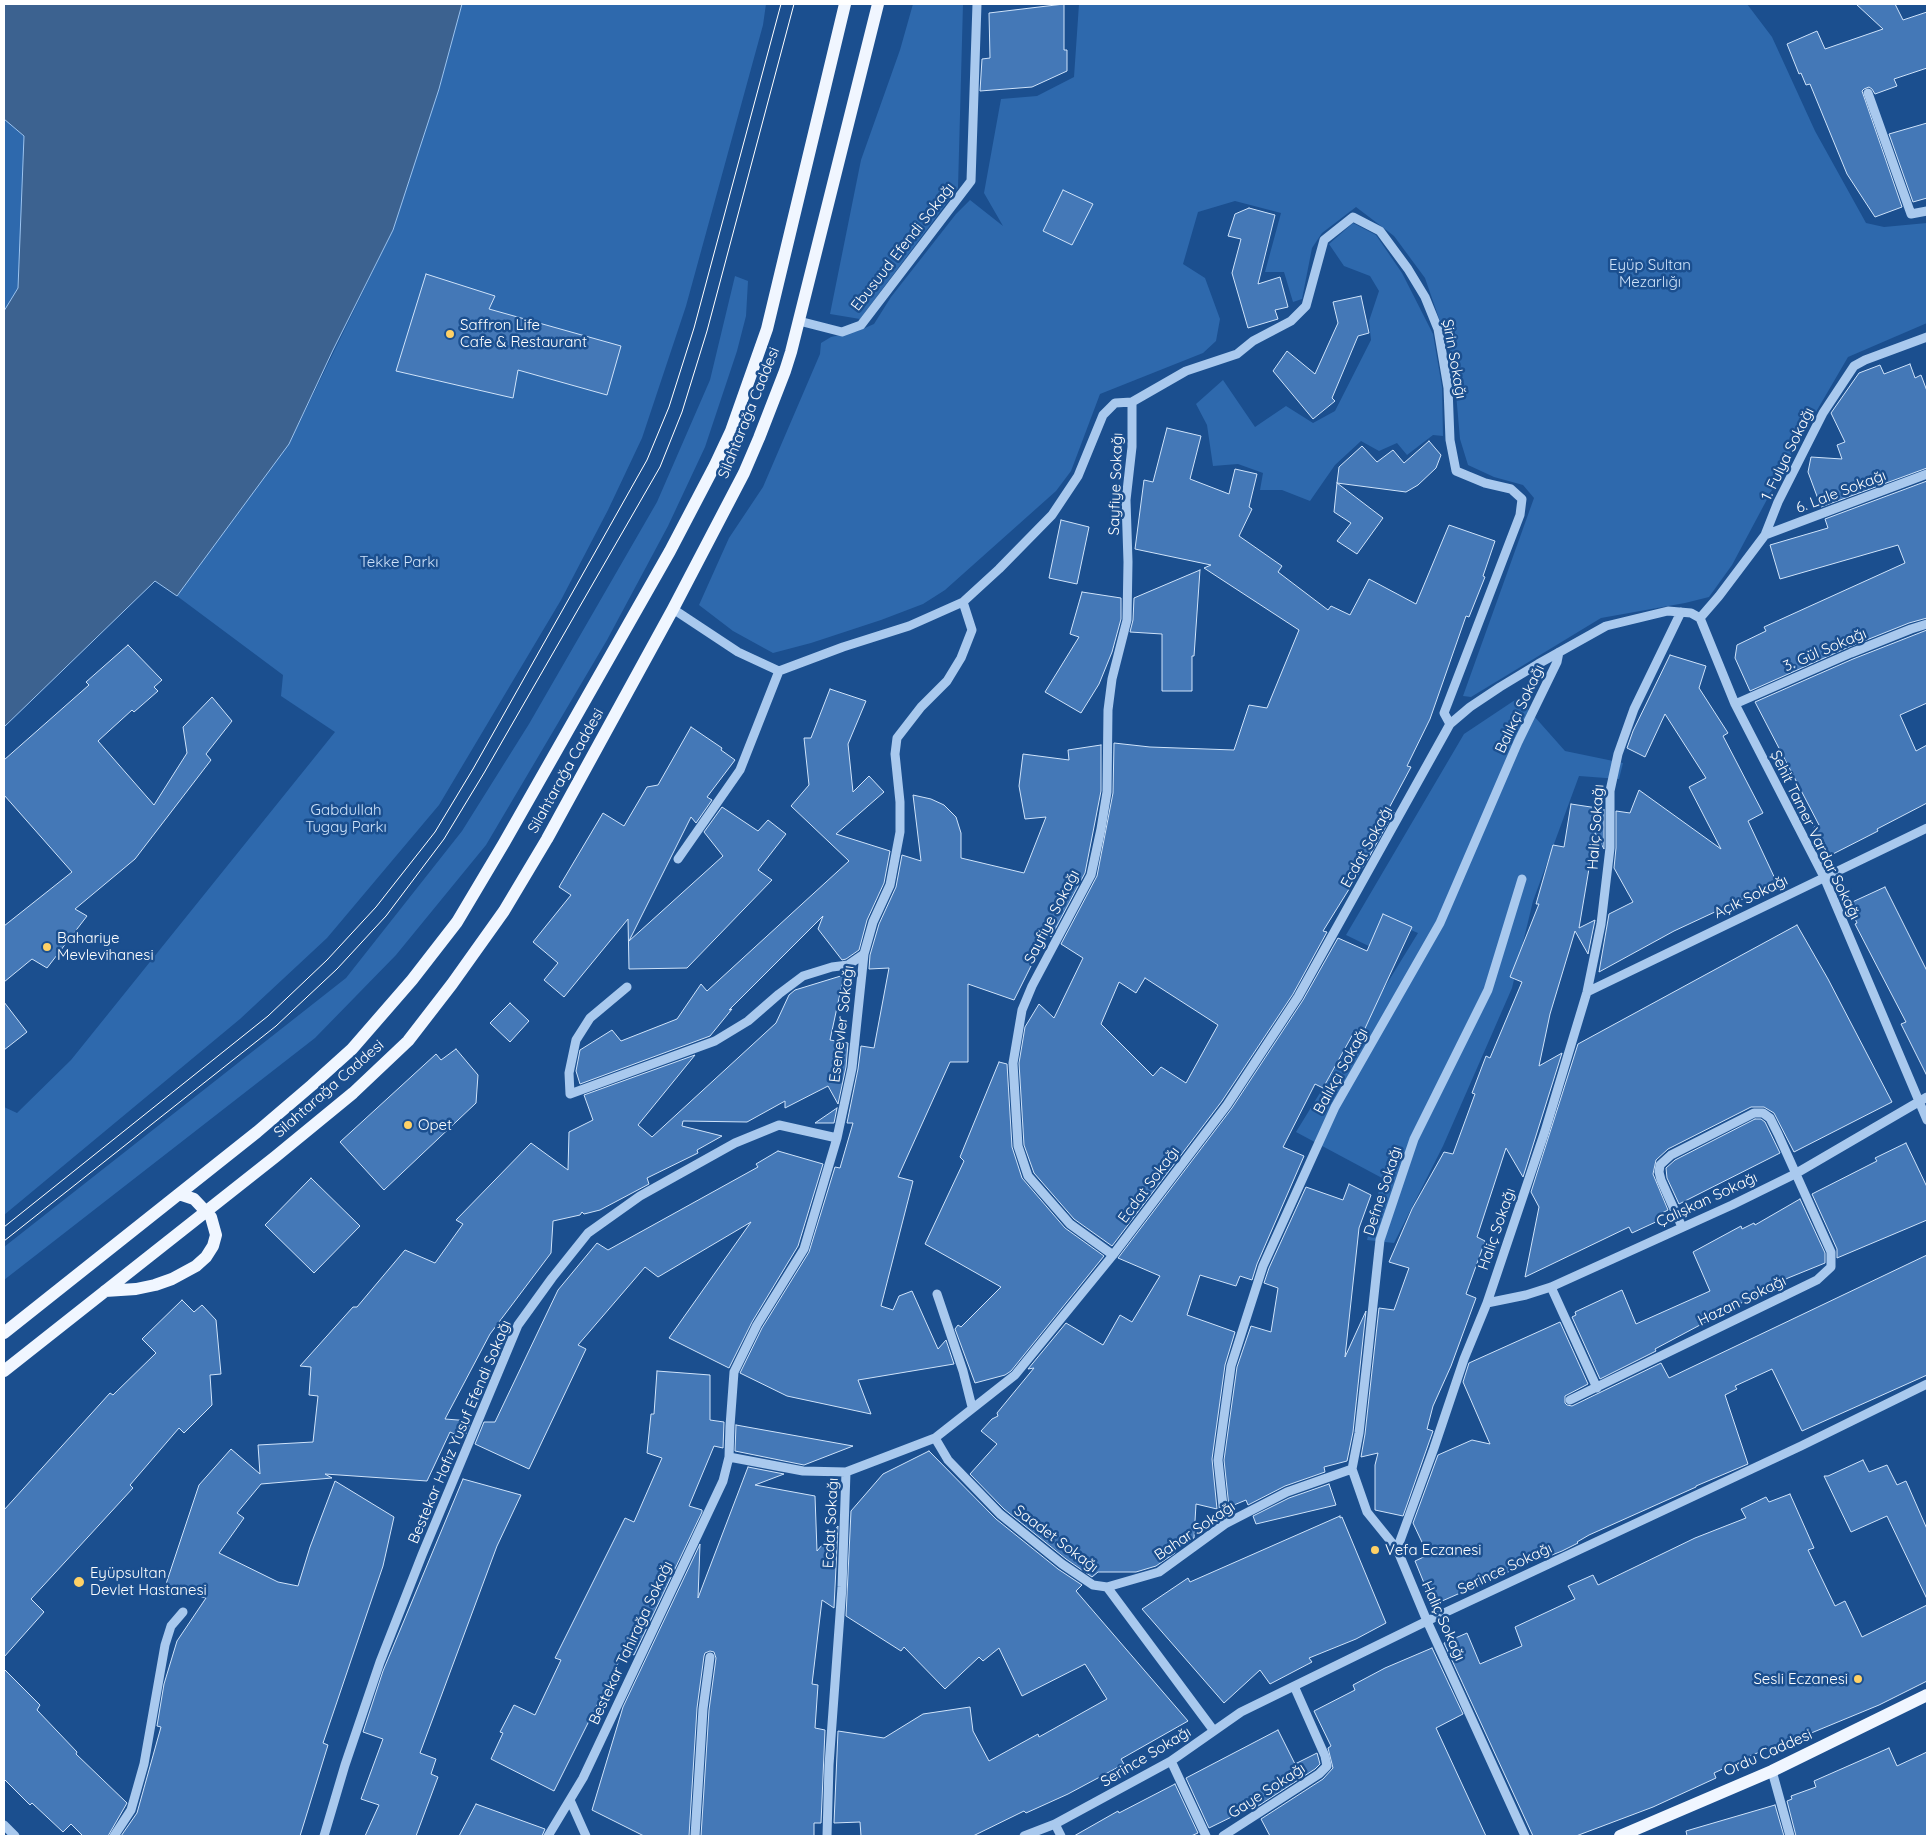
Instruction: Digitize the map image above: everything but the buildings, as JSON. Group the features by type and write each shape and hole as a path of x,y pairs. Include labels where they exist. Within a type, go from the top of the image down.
{"main road":[{"name":"Silahtarağa Caddesi","path":"4,1333 264,1126 352,1048 412,980 451,929 504,842 665,559 731,431 765,336 845,4"},
{"name":"Silahtarağa Caddesi","path":"4,1371 353,1093 408,1041 452,984 504,911 547,839 674,609 744,473 785,372 878,4"},
{"path":"105,1290 136,1289 155,1285 172,1279 196,1266 206,1257 213,1246 216,1235 211,1217 194,1199 179,1194"},
{"name":"Ordu Caddesi","path":"1620,1836 1772,1771 1927,1696"}],"street":[{"name":"Ebusuud Efendi Sokağı","path":"799,321 842,332 861,324 971,181 977,4"},
{"path":"1868,92 1911,214 1927,211"},
{"name":"Şirin Sokağı","path":"1132,402 1186,371 1237,354 1253,341 1291,320 1306,306 1324,240 1353,217 1380,231 1408,269 1428,305 1438,329 1448,388 1450,440 1456,470 1485,483 1511,489 1522,499 1520,515 1444,713 1450,724"},
{"name":"1. Fulya Sokağı","path":"1700,618 1765,536 1778,502 1822,413 1854,366 1865,360 1927,337"},
{"path":"674,609 738,652 779,671 843,647 909,626 963,602 1052,515 1078,476 1103,415 1115,403 1132,402"},
{"name":"Sayfiye Sokağı","path":"1113,1256 1070,1224 1028,1176 1018,1146 1013,1063 1022,1010 1032,986 1091,875 1101,829 1107,792 1108,710 1112,679 1127,620 1126,500 1132,447 1132,402"},
{"name":"6. Lale Sokağı","path":"1765,536 1927,474"},
{"name":"Esenevler Sokağı","path":"729,1457 734,1372 758,1325 804,1249 837,1138 852,1068 864,954 873,922 890,885 900,832 900,802 895,754 896,738 921,706 947,681 961,658 972,630 963,602"},
{"path":"1450,724 1470,707 1559,652 1606,626 1668,611 1691,613 1700,618"},
{"name":"Haliç Sokağı","path":"1526,1836 1427,1621 1397,1549 1464,1358 1487,1303 1545,1131 1586,992 1601,924 1610,848 1610,791 1618,754 1634,709 1681,612"},
{"name":"Şehit Tamer Vardar Sokağı","path":"1700,618 1735,704 1824,877 1923,1099 1927,1120"},
{"name":"3. Gül Sokağı","path":"1735,704 1851,653 1927,624"},
{"name":"Balıkçı Sokağı","path":"1225,1524 1218,1460 1231,1366 1263,1266 1335,1107 1440,923 1518,742 1557,662 1559,652"},
{"path":"678,858 740,770 779,671"},
{"name":"Ecdat Sokağı","path":"827,1836 829,1765 842,1587 846,1472 935,1438 1015,1375 1113,1256 1228,1105 1298,997 1450,724"},
{"name":"Açık Sokağı","path":"1586,992 1927,828"},
{"name":"Defne Sokağı","path":"1352,1469 1359,1433 1380,1240 1414,1139 1488,990 1522,879"},
{"path":"626,987 590,1018 576,1040 569,1073 570,1094 715,1041 748,1021 803,976 848,964 864,954"},
{"name":"Çalışkan Sokağı","path":"1487,1303 1526,1295 1551,1287 1682,1227 1795,1174 1923,1099"},
{"name":"Hazan Sokağı","path":"1570,1400 1817,1280 1831,1267 1831,1252 1770,1118 1763,1113 1754,1113 1671,1155 1660,1165 1661,1180 1682,1227"},
{"name":"Bestekar Hafız Yusuf Efendi Sokağı","path":"324,1836 345,1765 380,1662 422,1555 518,1325 552,1278 588,1233 640,1196 735,1143 779,1125 837,1138"},
{"path":"1551,1287 1597,1388"},
{"path":"937,1294 963,1371 972,1407"},
{"name":"Serince Sokağı","path":"1024,1836 1055,1824 1171,1761 1241,1712 1427,1621 1800,1446 1927,1384"},
{"name":"Saadet Sokağı","path":"935,1438 948,1460 1000,1514 1062,1564 1093,1585 1107,1587 1214,1731"},
{"path":"729,1457 803,1472 846,1472"},
{"name":"Bestekar Tahirağa Sokağı","path":"548,1836 583,1778 723,1481 729,1457"},
{"path":"1352,1469 1367,1512 1397,1549"},
{"name":"Bahar Sokağı","path":"1107,1587 1159,1572 1225,1524 1287,1492 1352,1469"},
{"path":"114,1836 131,1810 144,1764 165,1645 171,1626 182,1612"},
{"path":"695,1836 702,1709 710,1657"},
{"name":"Gaye Sokağı","path":"1223,1836 1319,1774 1327,1766 1325,1756 1294,1686"},
{"path":"1171,1761 1206,1836"},
{"path":"1772,1771 1790,1836"},
{"path":"570,1800 586,1836"},
{"path":"1055,1824 1061,1836"},
{"path":"4,1825 16,1836"}],"green space":[{"name":"Tekke Parkı","path":"462,4 766,4 763,25 686,306 642,438 608,510 561,600 439,805 327,938 240,1019 4,1215 4,1107 17,1113 71,1060 335,732 281,696 283,675 177,596 289,444 393,230 439,89"},
{"path":"913,4 963,4 958,188 860,319 830,314 861,160 900,50"},
{"name":"Eyüp Sultan Mezarlığı","path":"1079,4 1747,4 1772,37 1815,131 1866,223 1884,227 1927,223 1927,323 1848,357 1788,460 1732,565 1709,597 1601,618 1471,697 1463,696 1534,498 1523,485 1494,477 1468,465 1460,439 1453,359 1425,278 1394,236 1356,207 1322,233 1312,248 1302,299 1293,302 1284,272 1265,272 1281,213 1235,201 1198,212 1183,264 1205,278 1220,319 1216,341 1203,353 1100,394 1071,471 1056,491 945,590 923,604 881,620 811,643 773,653 733,631 699,605 729,538 763,487 820,354 821,343 831,337 858,331 874,324 891,297 956,214 970,200 1003,226 984,193 1001,99 1037,96 1074,77"},
{"path":"4,119 24,136 18,288 4,311"},
{"path":"1353,223 1376,235 1402,273 1433,334 1442,387 1443,436 1433,435 1407,455 1397,443 1379,451 1361,441 1335,465 1310,501 1282,490 1260,490 1263,473 1238,464 1213,466 1207,425 1196,404 1223,380 1255,427 1286,406 1313,423 1335,411 1371,340 1369,321 1379,291 1370,276 1344,266 1329,244"},
{"path":"735,276 748,281 746,316 737,351 705,447 668,526 607,640 486,845 396,955 315,1038 4,1280 4,1247 346,978 462,831 529,724 657,502 710,380"},
{"path":"1518,698 1565,751 1623,763 1619,779 1579,776 1533,901 1512,988 1443,1146 1394,1243 1367,1240 1382,1178 1296,1132 1418,933 1394,923 1381,952 1346,935 1464,734"}],"shaded area":[{"path":"4,4 462,4 439,89 393,230 333,350 289,444 177,596 155,581 4,727 4,311 18,288 24,136 4,119"}],"tram line":[{"path":"4,1227 268,1016 327,960 376,907 435,832 473,769 647,460 669,407 694,328 781,4"},
{"path":"4,1241 276,1026 337,969 386,916 444,839 660,467 682,412 707,331 794,4"}],"place":[{"name":"Saffron Life Cafe & Restaurant","path":"450,334"},
{"name":"Bahariye Mevlevihanesi","path":"47,947"},
{"name":"Opet","path":"408,1125"},
{"name":"Vefa Eczanesi","path":"1375,1550"},
{"name":"Eyüpsultan Devlet Hastanesi","path":"79,1582"},
{"name":"Sesli Eczanesi","path":"1858,1679"}],"park label":[{"name":"Gabdullah Tugay Parkı","path":"346,818"}]}
